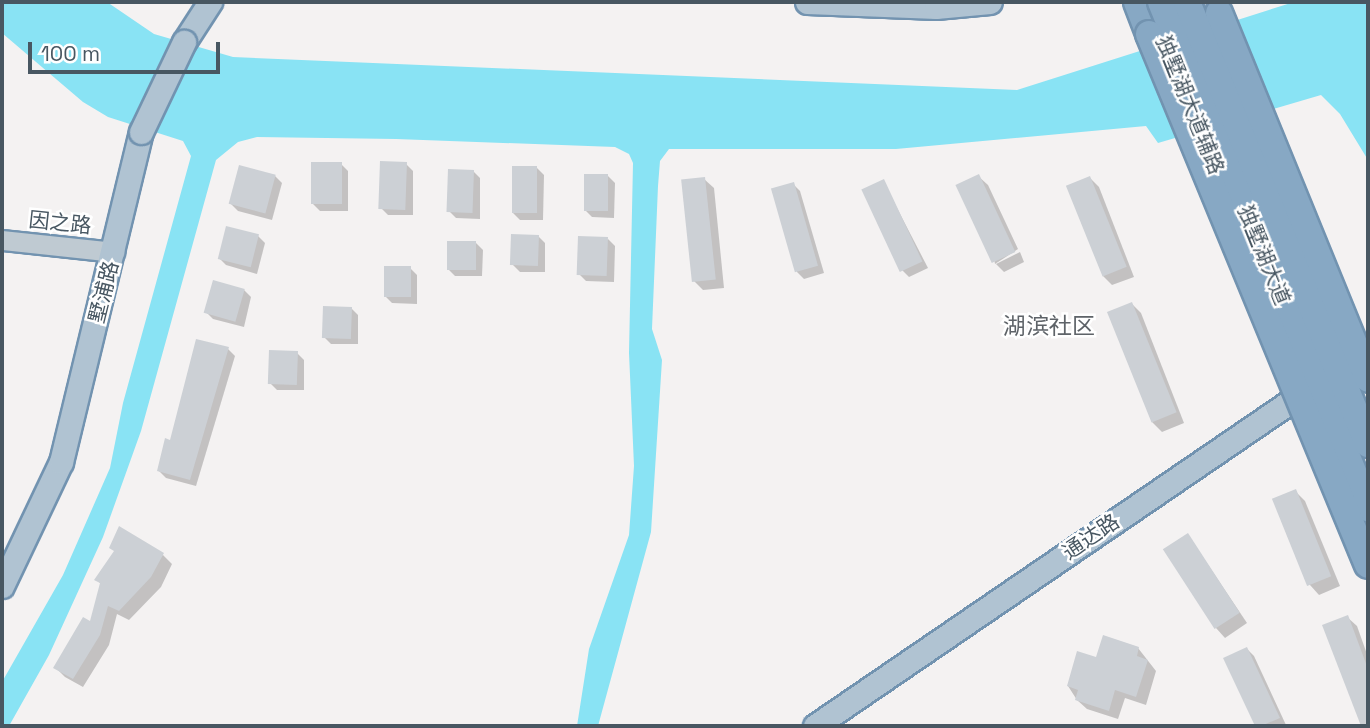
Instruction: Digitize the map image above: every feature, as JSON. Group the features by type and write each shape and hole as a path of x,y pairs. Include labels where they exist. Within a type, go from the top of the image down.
{"highway":[{"path":"1137,2 1156,35 1368,565"},
{"name":"独墅湖大道","path":"1161,2 1368,508"},
{"path":"1207,7 1362,366"},
{"name":"独墅湖大道","path":"1207,7 1368,444"}],"main road":[{"name":"墅浦路","path":"2,586 61,462 141,132 184,42 210,2"},
{"path":"807,2 936,7 990,2"},
{"name":"独墅湖大道辅路","path":"1147,2 1156,35 1202,135 1308,396"},
{"path":"1207,7 1256,131 1362,366"},
{"name":"通达路","path":"815,726 1308,396 1362,366"},
{"name":"通达路","path":"839,726 1308,396"}],"street":[{"name":"因之路","path":"2,240 114,252"}],"water":[{"path":"2,2 107,2 154,34 233,57 1017,90 1294,2 1368,2 1368,160 1340,114 1321,95 1158,143 1146,126 896,149 669,149 660,161 658,186 652,329 662,360 651,532 598,726 577,726 589,649 629,535 634,466 629,353 633,163 629,154 615,147 396,139 257,137 238,142 216,160 141,431 103,537 49,655 9,726 2,726 2,682 63,575 110,468 123,403 191,156 183,141 108,117 83,102 2,33"}],"building":[{"path":"380,161 407,162 405,210 378,209"},
{"path":"311,162 342,162 342,204 311,204"},
{"path":"239,165 276,175 265,213 229,204"},
{"path":"512,166 537,166 537,213 512,213"},
{"path":"448,169 474,170 472,213 446,212"},
{"path":"584,174 608,174 608,211 584,211"},
{"path":"979,174 1015,252 992,263 955,185"},
{"path":"1090,176 1127,267 1103,277 1066,186"},
{"path":"705,177 716,279 692,282 681,180"},
{"path":"884,179 922,261 900,272 861,190"},
{"path":"794,182 818,266 795,272 771,189"},
{"path":"226,226 259,234 251,267 218,259"},
{"path":"511,234 539,235 538,266 510,265"},
{"path":"578,236 608,237 607,276 577,275"},
{"path":"447,241 476,241 476,270 447,270"},
{"path":"384,266 411,266 411,297 384,297"},
{"path":"213,280 245,289 235,322 204,313"},
{"path":"1132,302 1177,412 1152,422 1107,312"},
{"path":"323,306 352,307 351,339 322,338"},
{"path":"196,339 229,347 190,480 157,471 165,438 170,440"},
{"path":"269,350 298,351 297,385 268,384"},
{"path":"1296,489 1331,576 1307,586 1272,499"},
{"path":"119,526 164,553 151,577 119,611 108,606 100,635 73,679 53,668 83,617 90,621 100,583 94,580 114,551 109,548"},
{"path":"1188,533 1240,613 1215,629 1163,549"},
{"path":"1348,615 1368,669 1368,726 1361,726 1322,625"},
{"path":"1103,635 1139,647 1137,656 1148,660 1136,697 1115,690 1109,711 1075,700 1078,690 1067,686 1077,651 1096,657"},
{"path":"1247,647 1280,718 1261,726 1255,726 1223,658"}],"district":[{"name":"湖滨社区","path":"1049,326"}]}
